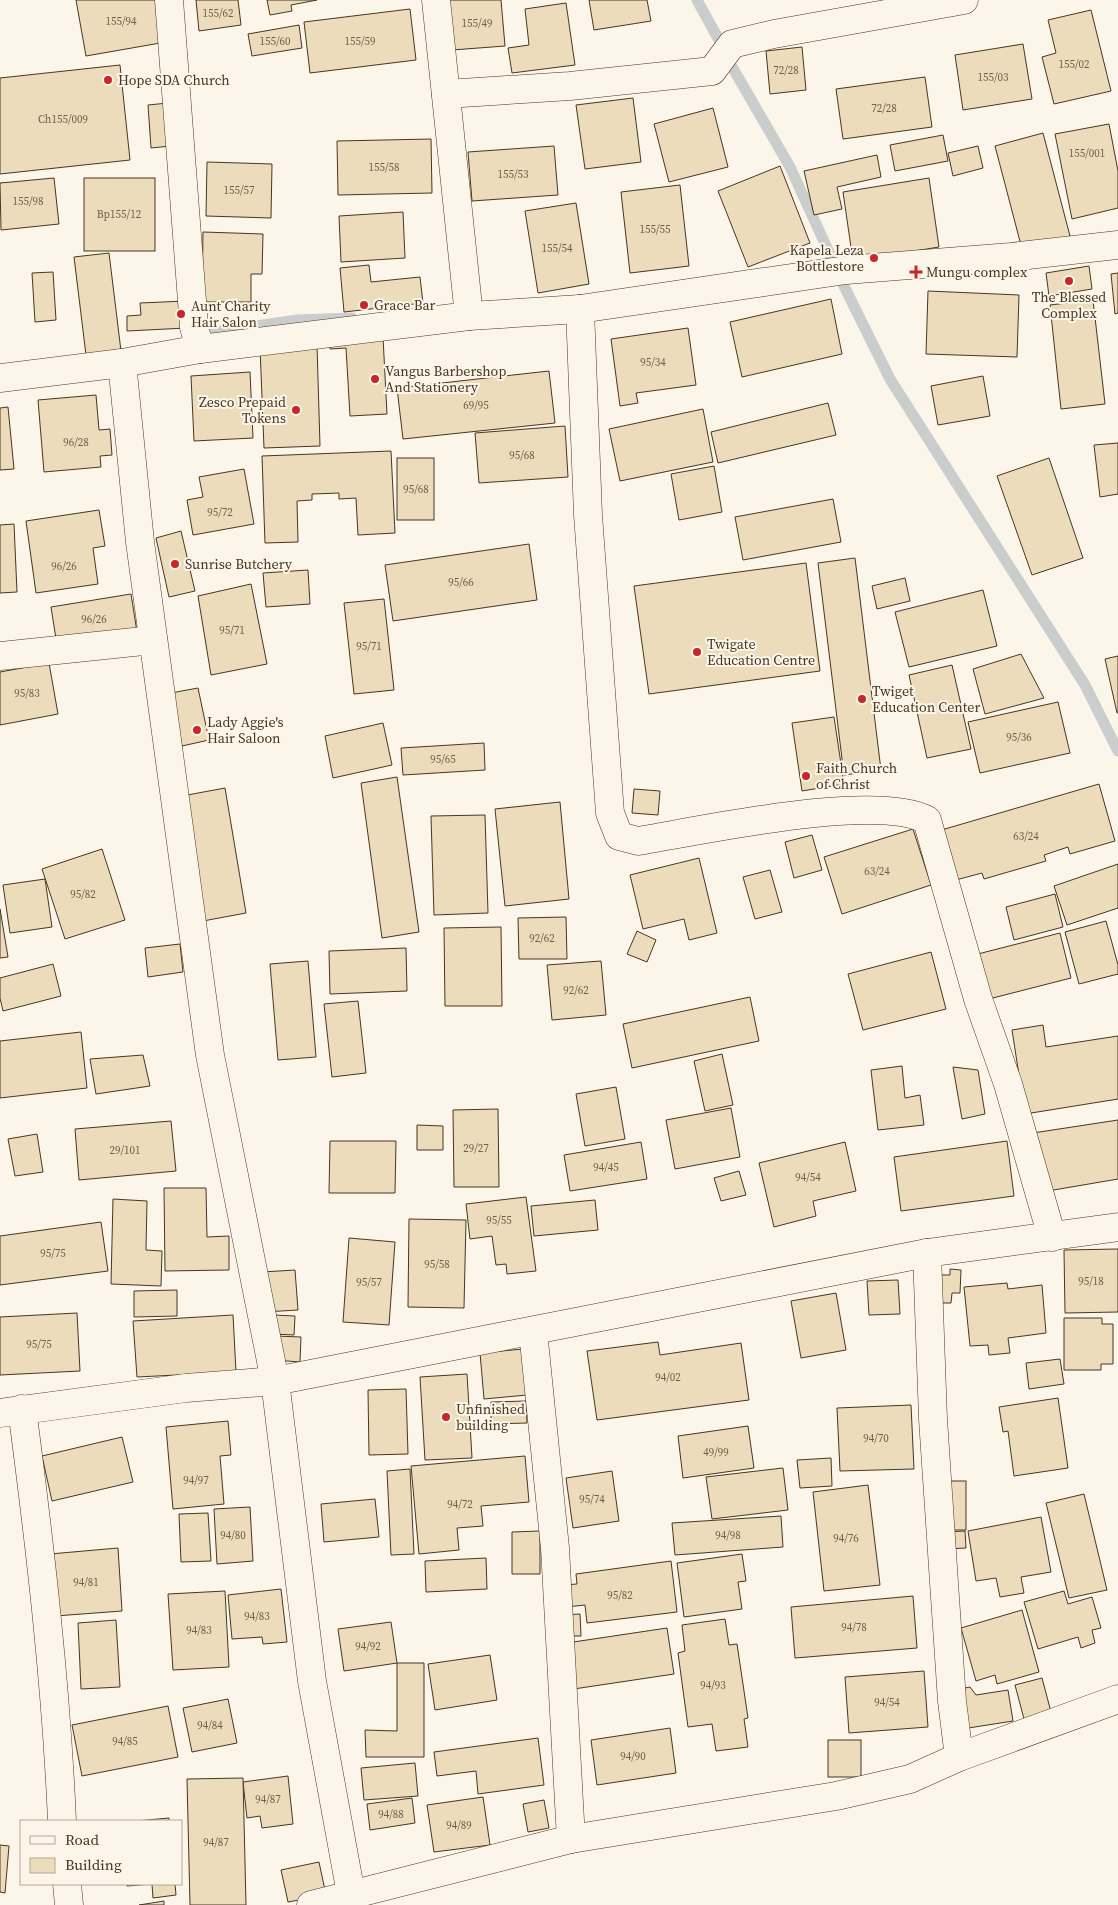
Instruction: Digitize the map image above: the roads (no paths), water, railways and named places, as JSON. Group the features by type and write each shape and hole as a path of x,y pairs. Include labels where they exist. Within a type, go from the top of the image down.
{"street":[{"path":"169,0 194,327 200,349"},
{"path":"436,0 469,316"},
{"path":"446,94 570,86 712,71 732,44 774,34 964,0"},
{"path":"0,378 122,363 200,349 469,316 580,308 846,270 1011,257 1118,245"},
{"path":"580,308 588,515 610,813 619,836 638,841 809,814 886,810 919,815 927,820 978,999 1008,1084 1052,1238"},
{"path":"122,363 138,523 210,1055 275,1381 312,1682 351,1894"},
{"path":"0,656 153,640"},
{"path":"62,1820 58,1725 37,1527 11,1411 186,1388 275,1381 927,1253 1052,1238 1118,1227"},
{"path":"927,1253 933,1419 952,1701 959,1757"},
{"path":"533,1331 555,1548 571,1839"},
{"path":"311,1905 571,1839 836,1796 910,1779 959,1757 1118,1699"},
{"path":"67,1885 69,1905"}],"waterway":[{"path":"697,0 719,40"},
{"path":"731,65 790,167 833,261 822,264"},
{"path":"842,282 890,379 1085,685 1118,751"},
{"path":"210,333 297,320 352,318"}],"place":[{"name":"Hope SDA Church","path":"108,80"},
{"name":"Kapela Leza Bottlestore","path":"874,258"},
{"name":"Mungu complex","path":"916,272"},
{"name":"The Blessed Complex","path":"1069,281"},
{"name":"Grace Bar","path":"364,305"},
{"name":"Aunt Charity Hair Salon","path":"181,314"},
{"name":"Vangus Barbershop And Stationery","path":"375,379"},
{"name":"Zesco Prepaid Tokens","path":"296,410"},
{"name":"Sunrise Butchery","path":"175,564"},
{"name":"Twigate Education Centre","path":"697,652"},
{"name":"Twiget Education Center","path":"862,699"},
{"name":"Lady Aggie's Hair Saloon","path":"197,730"},
{"name":"Faith Church of Christ","path":"806,776"},
{"name":"Unfinished building","path":"446,1417"}]}
